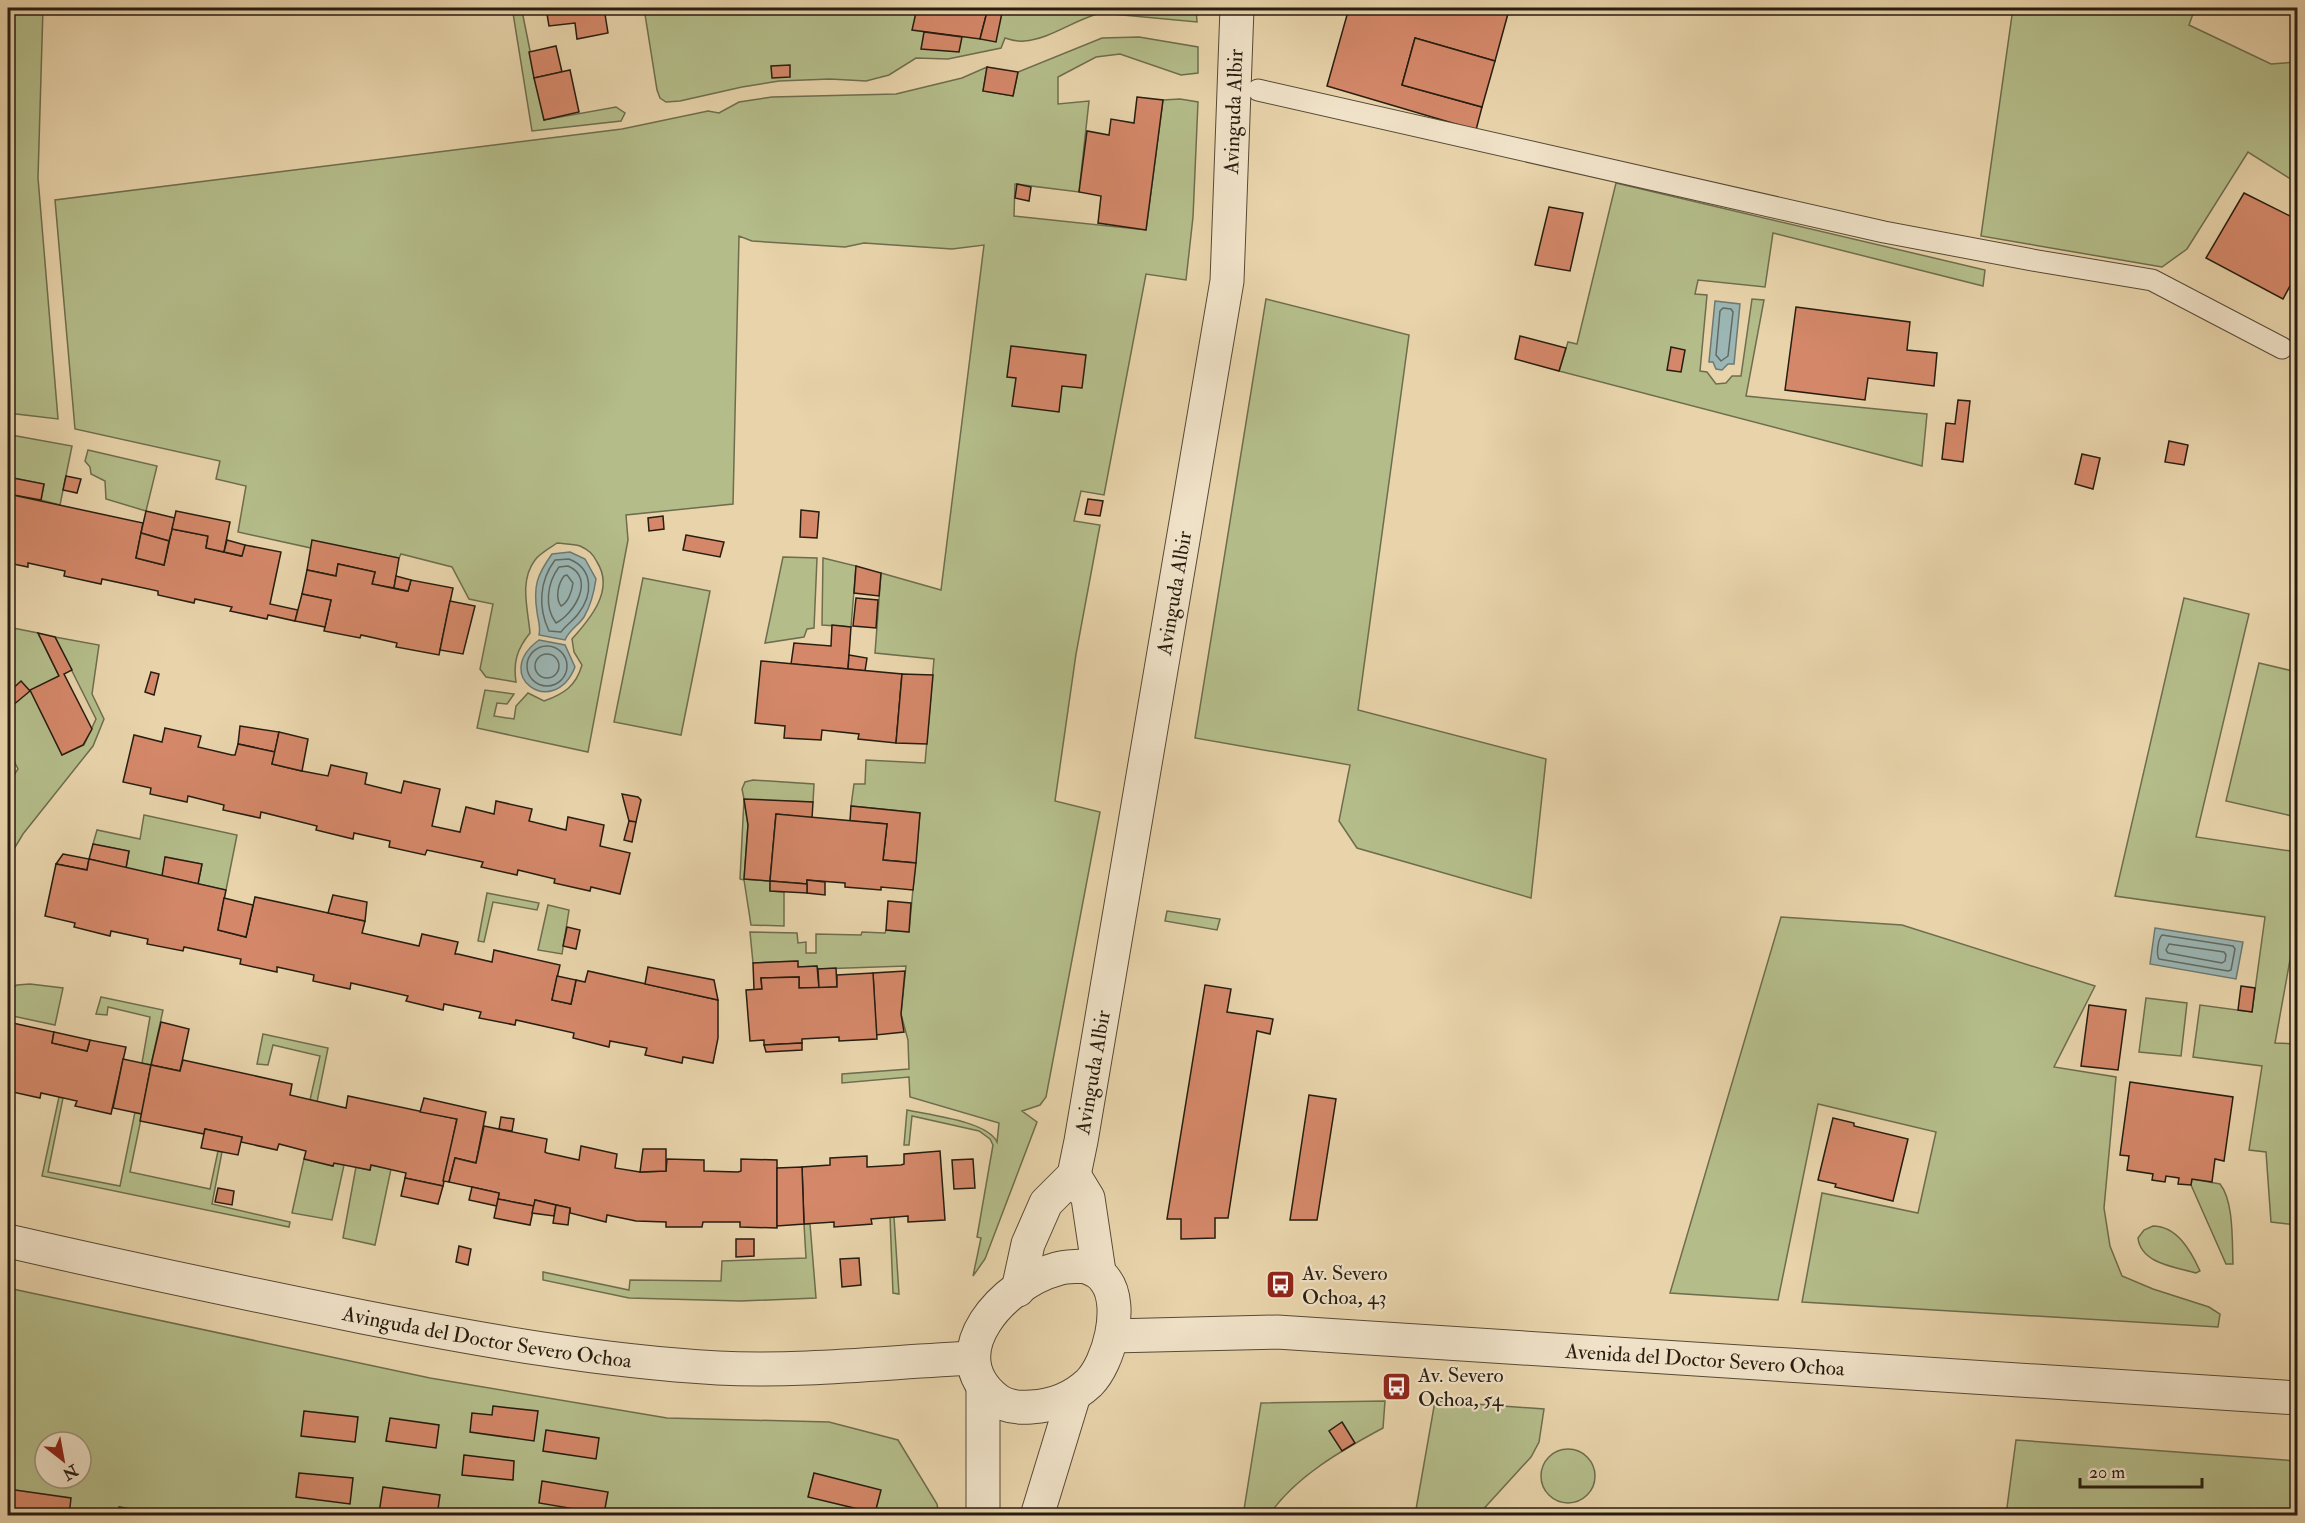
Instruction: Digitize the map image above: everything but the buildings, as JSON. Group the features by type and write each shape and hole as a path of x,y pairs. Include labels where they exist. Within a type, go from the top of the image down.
{"street":[{"name":"Avinguda Albir","path":"1074,1175 1227,281 1237,8"},
{"path":"1018,1290 1028,1244 1046,1203 1074,1175 1088,1198 1099,1272"},
{"name":"Avinguda del Doctor Severo Ochoa","path":"8,1241 197,1284 464,1336 608,1359 719,1368 824,1368 862,1364 978,1372"},
{"path":"978,1372 998,1401 1017,1408 1055,1403 1074,1395 1090,1382 1102,1366 1112,1335 1114,1313 1108,1283 1099,1272 1084,1266 1057,1269 1018,1290 1000,1303 987,1318 978,1335 978,1372 983,1515"},
{"name":"Avenida del Doctor Severo Ochoa","path":"1112,1335 1277,1332 2298,1398"},
{"path":"1037,1515 1074,1395"}],"lane":[{"path":"1258,90 1884,232 2152,280 2282,348"}],"green space":[{"path":"8,8 43,8 38,178 58,419 8,413"},
{"path":"644,8 1196,8 1197,22 1101,13 1044,37 1019,41 1005,38 1001,48 948,59 916,58 889,75 866,81 830,79 779,81 666,102 660,98 657,90"},
{"path":"2013,8 2195,8 2189,25 2271,64 2297,62 2297,183 2248,152 2187,249 2162,267 1981,236"},
{"path":"522,11 544,120 616,107 625,113 621,121 532,131 513,13"},
{"path":"1139,37 1198,47 1198,73 1181,75 1120,54 1096,57 1058,77 1058,104 1089,101 1079,192 1015,184 1014,216 1146,230 1163,100 1180,99 1198,102 1193,217 1186,280 1146,274 1104,495 1081,491 1074,521 1100,525 1076,654 1055,801 1100,812 1046,1097 1040,1105 1022,1111 1037,1122 985,1259 973,1276 981,1238 977,1237 993,1145 990,1139 979,1131 912,1116 909,1145 904,1145 907,1110 970,1124 991,1135 997,1142 999,1123 910,1097 909,1077 842,1083 842,1074 909,1069 908,1040 901,1014 906,966 818,969 817,966 798,967 797,961 753,963 750,932 797,933 798,943 806,942 806,953 816,953 816,934 861,935 862,932 885,933 886,930 909,932 920,813 851,806 854,784 865,784 866,760 925,763 934,659 875,653 881,573 941,590 984,245 952,249 864,243 845,247 752,241 739,236 733,504 626,515 628,540 588,752 477,728 485,690 514,694 507,704 497,703 494,716 514,719 516,706 528,693 544,701 558,695 573,684 582,665 574,652 572,639 598,604 603,583 597,562 586,549 577,545 557,543 535,560 530,568 526,586 530,633 517,656 516,682 486,677 480,669 493,604 469,599 452,567 401,554 399,558 313,541 311,548 238,532 246,486 216,479 220,461 75,429 55,200 622,129 708,111 719,113 739,102 772,97 896,94 962,78 987,67 983,91 1013,96 1018,72 1102,38"},
{"path":"1616,183 1985,270 1983,286 1773,233 1765,287 1698,280 1695,294 1707,295 1700,371 1707,372 1716,384 1726,383 1732,376 1741,376 1752,299 1764,300 1746,396 1927,414 1922,466 1559,371 1568,342 1577,344"},
{"path":"1266,299 1409,335 1358,710 1546,759 1531,898 1357,848 1339,821 1350,765 1195,738"},
{"path":"11,435 72,446 60,505 41,500 44,484 8,477 8,451"},
{"path":"88,450 157,466 146,511 106,499 105,481 91,474 90,467 85,461"},
{"path":"783,557 817,558 814,628 807,629 804,637 765,643"},
{"path":"823,558 856,566 851,627 822,625"},
{"path":"643,578 710,591 681,735 614,722"},
{"path":"2184,598 2249,614 2196,837 2297,852 2297,921 2275,1043 2297,1044 2297,1225 2271,1222 2266,1152 2249,1150 2262,1066 2193,1057 2200,1005 2252,1012 2265,917 2115,896"},
{"path":"8,627 38,633 59,676 31,690 62,755 84,745 96,719 55,637 99,645 92,694 104,719 93,746 23,834 8,859 8,784 18,769 8,749"},
{"path":"2259,663 2297,672 2298,794 2292,816 2226,801"},
{"path":"753,780 814,784 813,802 744,800 748,825 744,879 770,881 770,891 784,892 784,926 751,925 744,880 740,879 744,799 742,789 745,782"},
{"path":"144,815 237,835 226,890 198,884 202,864 166,857 162,876 126,868 129,851 93,844 97,830 140,839"},
{"path":"487,893 539,903 537,910 493,902 484,942 478,941"},
{"path":"548,905 569,910 562,954 538,950"},
{"path":"1167,911 1220,919 1217,930 1165,921"},
{"path":"1781,917 1902,925 2095,986 2054,1067 2116,1077 2104,1208 2110,1246 2122,1276 2153,1289 2209,1307 2220,1314 2218,1327 1802,1302 1822,1193 1918,1213 1936,1132 1818,1104 1778,1300 1670,1293"},
{"path":"30,984 63,988 55,1025 8,1015 8,990 17,985"},
{"path":"101,997 163,1010 151,1065 142,1063 150,1017 108,1007 107,1015 96,1014"},
{"path":"2146,998 2187,1003 2181,1056 2139,1052"},
{"path":"263,1034 328,1048 317,1102 310,1100 320,1056 273,1045 268,1065 257,1064"},
{"path":"59,1097 63,1098 48,1172 120,1186 135,1112 142,1114 130,1172 210,1189 218,1151 222,1152 212,1204 290,1222 289,1227 42,1176"},
{"path":"304,1159 333,1166 334,1163 344,1165 332,1220 292,1213"},
{"path":"371,1165 391,1169 375,1245 343,1238 356,1167 370,1170"},
{"path":"2192,1179 2220,1184 2225,1191 2230,1211 2233,1264 2226,1264 2191,1185"},
{"path":"890,1217 894,1217 899,1294 893,1293"},
{"path":"804,1224 810,1224 816,1298 741,1301 629,1298 543,1280 543,1272 629,1290 630,1280 721,1281 722,1261 806,1258"},
{"path":"2153,1226 2162,1227 2176,1235 2188,1248 2200,1271 2196,1273 2170,1266 2146,1254 2138,1238 2144,1230"},
{"path":"8,1288 430,1378 667,1418 829,1422 898,1440 937,1504 939,1515 8,1516"},
{"path":"1385,1401 1383,1428 1352,1445 1306,1476 1292,1488 1269,1515 1243,1516 1261,1403"},
{"path":"1435,1401 1544,1409 1539,1442 1531,1457 1478,1515 1415,1515"},
{"path":"2016,1440 2297,1461 2297,1515 2006,1515"},
{"path":"1563,1449 1573,1449 1583,1453 1591,1461 1595,1476 1591,1491 1583,1499 1573,1503 1563,1503 1553,1499 1545,1491 1541,1481 1541,1471 1545,1461 1553,1453"}],"water":[{"path":"1715,301 1740,304 1734,364 1728,364 1722,370 1716,369 1713,362 1709,362"},
{"path":"570,552 585,559 596,579 590,603 584,617 565,640 539,635 537,581 552,554"},
{"path":"539,640 565,645 575,667 565,683 554,690 541,691 531,687 523,678 521,667 526,654"},
{"path":"2155,928 2243,942 2236,979 2150,964"}],"place":[{"name":"Av. Severo Ochoa, 43","path":"1281,1285"},
{"name":"Av. Severo Ochoa, 54","path":"1397,1387"}]}
